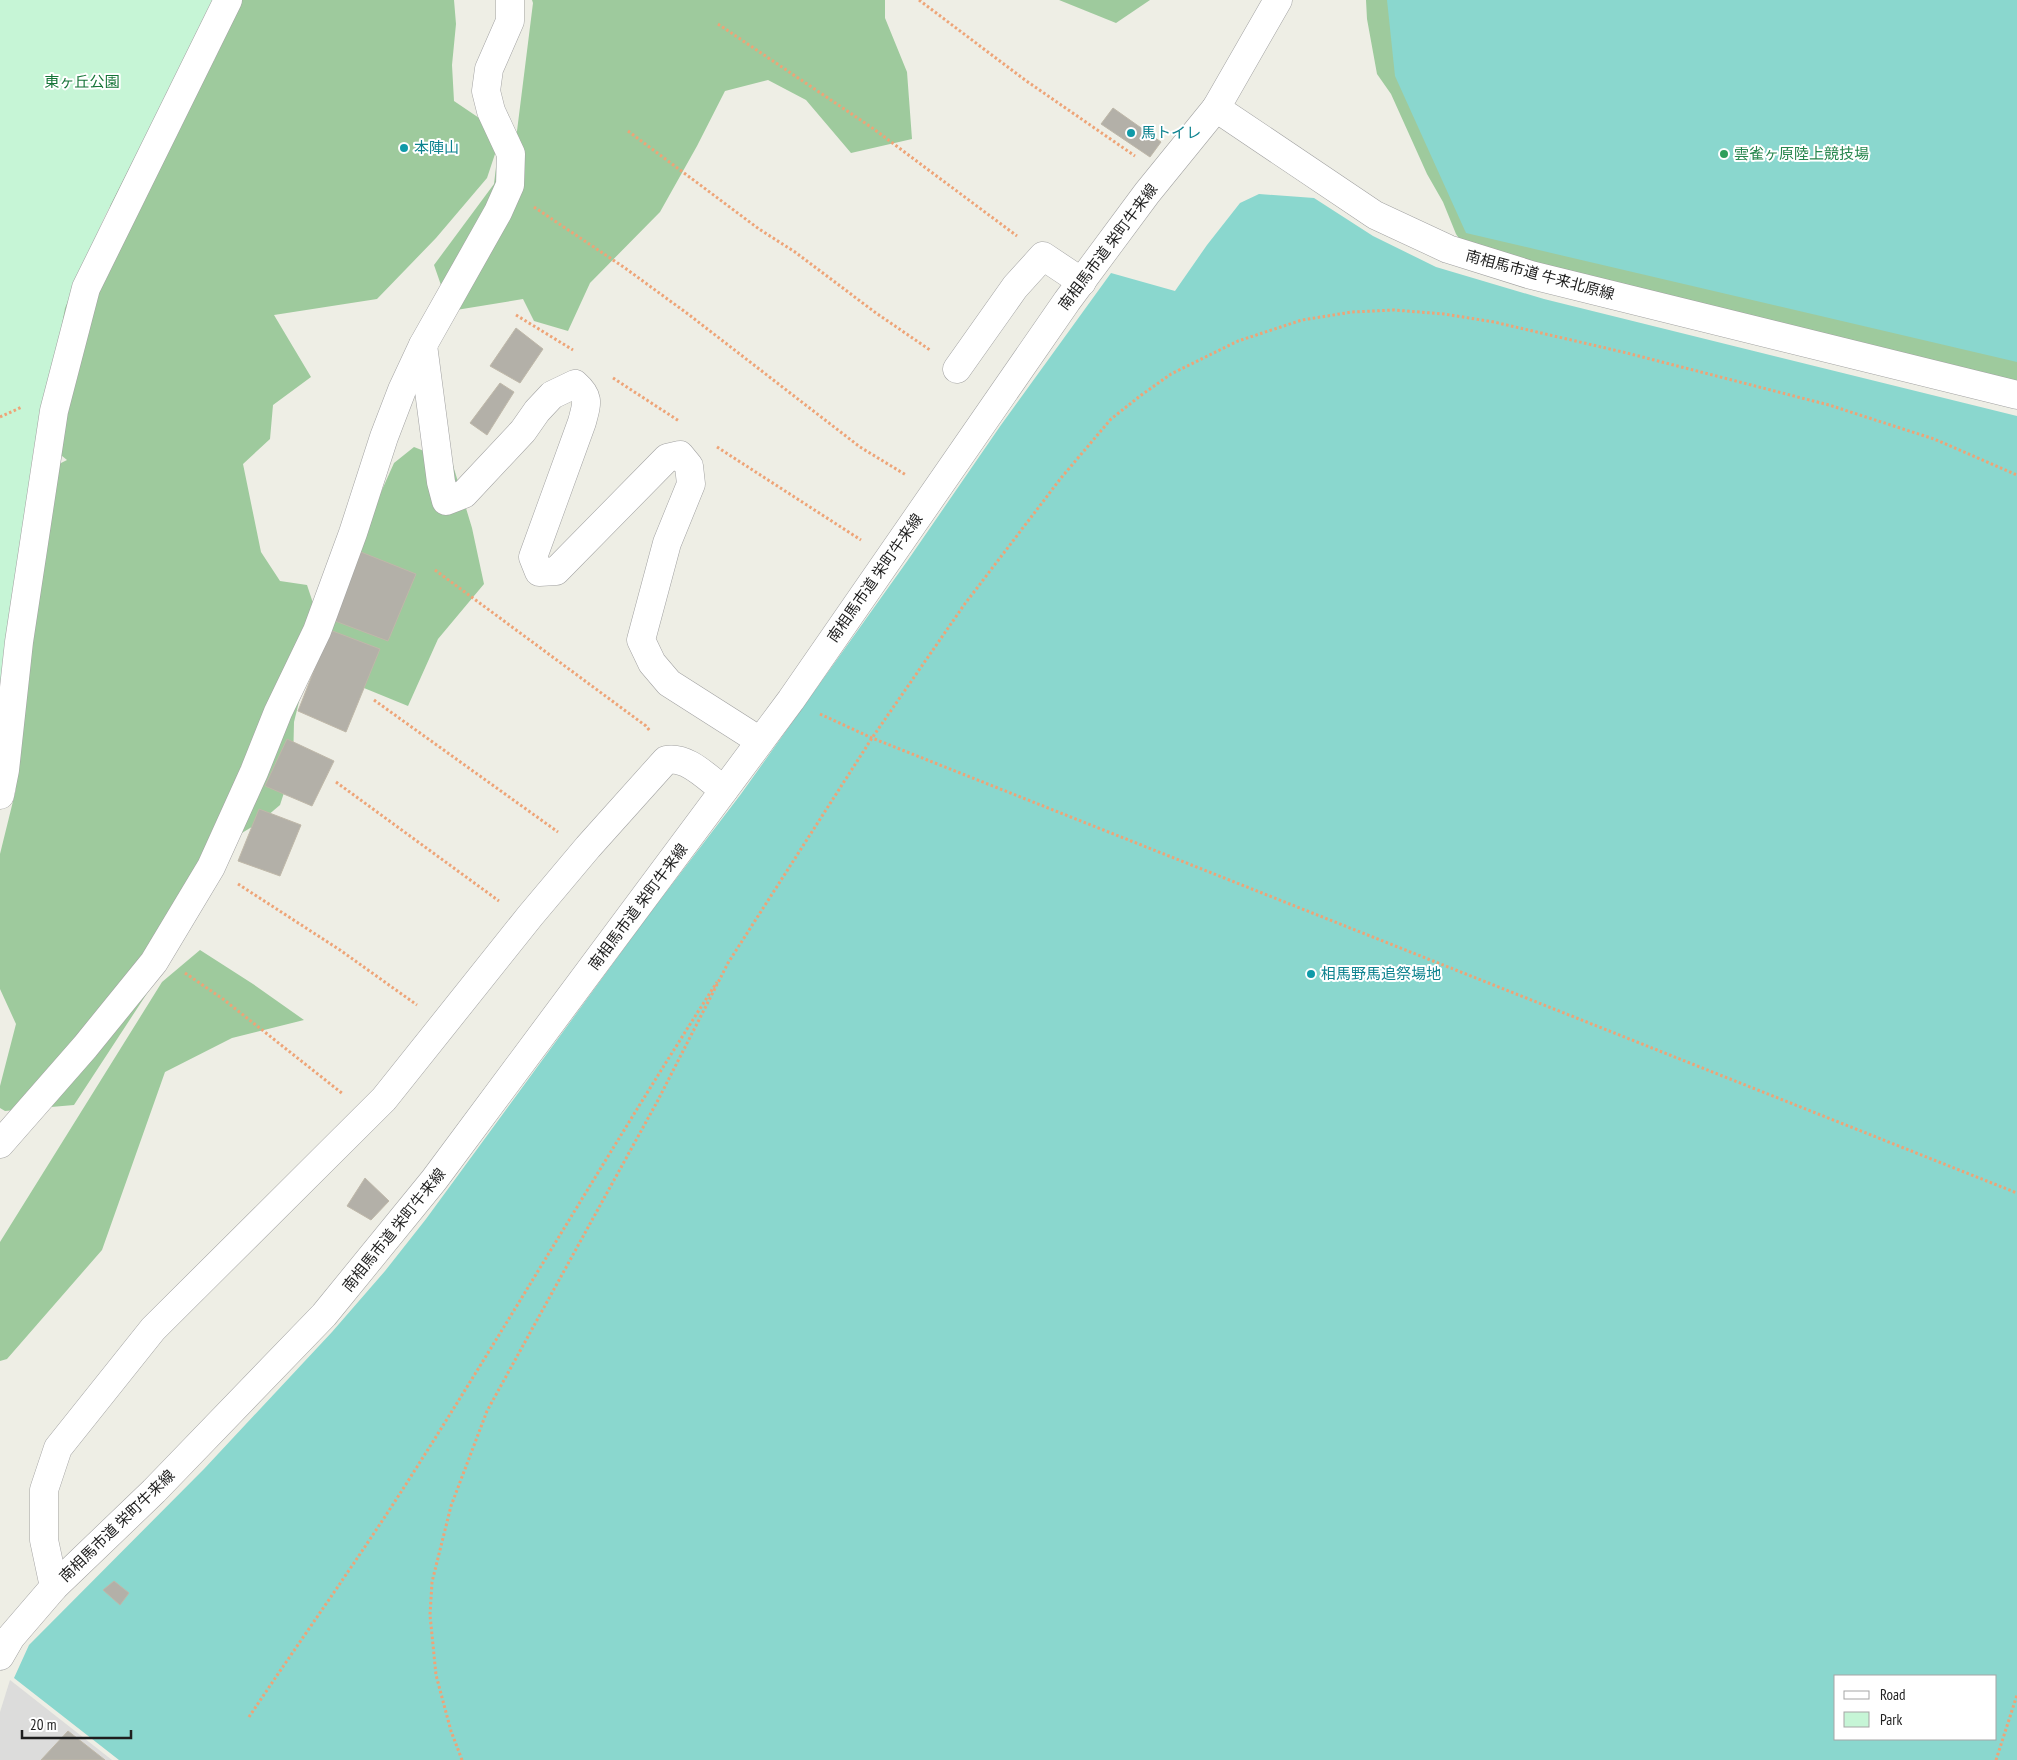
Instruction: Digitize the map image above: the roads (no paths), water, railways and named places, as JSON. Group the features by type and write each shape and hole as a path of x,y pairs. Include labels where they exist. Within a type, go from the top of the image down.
{"street":[{"path":"0,795 5,770 20,633 54,411 86,288 228,0"},
{"path":"0,1144 85,1047 154,962 211,867 254,772 278,712 317,631 402,390 423,345 498,212 510,185 511,154 492,111 486,91 489,69 510,22 510,0"},
{"path":"1216,108 1278,0"},
{"name":"南相馬市道 栄町牛来線","path":"4,1642 54,1587 154,1491 324,1315 380,1249 479,1122 791,700 1082,282 1161,176 1216,108"},
{"name":"南相馬市道 牛来北原線","path":"1216,108 1375,215 1448,249 1531,275 2017,395"},
{"path":"957,369 1015,287 1043,256 1082,282"},
{"path":"423,345 446,501 464,494 523,431 537,411 552,395 575,384 584,392 587,402 582,422 533,557 539,572 556,571 666,458 680,456 689,466 691,484 667,543 641,640 652,663 669,683 760,741"},
{"path":"54,1587 44,1540 44,1490 58,1448 153,1329 384,1099 585,850 666,760 676,758 686,762 724,790"}],"place":[{"name":"馬トイレ","path":"1131,133"},
{"name":"本陣山","path":"404,148"},
{"name":"雲雀ヶ原陸上競技場","path":"1724,154"},
{"name":"相馬野馬追祭場地","path":"1311,974"}],"park label":[{"name":"東ヶ丘公園","path":"82,82"}]}
